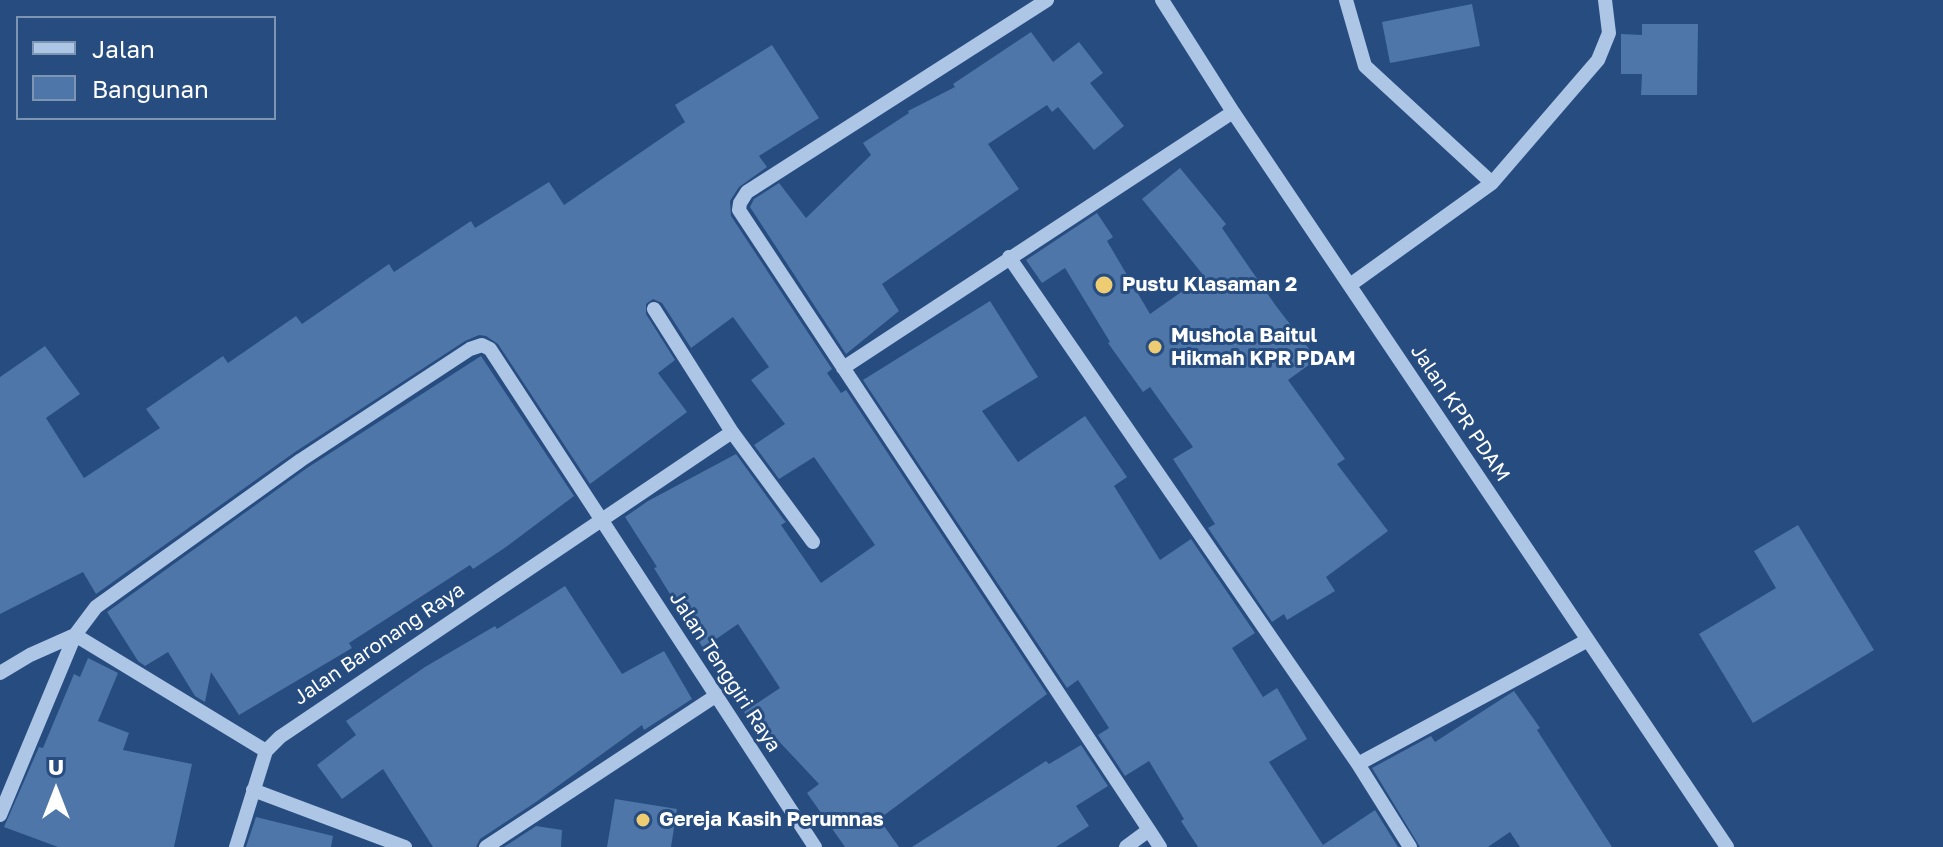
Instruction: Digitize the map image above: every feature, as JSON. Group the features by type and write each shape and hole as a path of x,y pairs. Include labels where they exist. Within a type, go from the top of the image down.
{"street":[{"path":"1047,0 747,192 740,203 741,216 1160,847"},
{"name":"Jalan KPR PDAM","path":"1162,0 1233,112 1727,847"},
{"path":"1346,0 1365,66 1492,183"},
{"path":"1350,285 1492,183 1598,60 1609,33 1605,0"},
{"path":"843,368 1233,112"},
{"path":"1009,257 1358,764 1410,847"},
{"path":"654,309 732,432 813,542"},
{"name":"Jalan Tenggiri Raya","path":"75,635 96,607 301,460 479,345 490,349 815,847"},
{"name":"Jalan Baronang Raya","path":"266,751 298,723 732,432"},
{"path":"0,673 30,655 75,635"},
{"path":"75,635 266,751 236,847"},
{"path":"0,815 75,635"},
{"path":"1358,764 1588,640"},
{"path":"486,847 717,695"},
{"path":"253,790 405,847"},
{"path":"1126,847 1149,830"}],"building":[{"path":"1472,4 1480,46 1390,63 1382,22"},
{"path":"1642,24 1698,24 1697,95 1641,95 1642,74 1621,74 1621,34 1642,35"},
{"path":"1031,32 1053,62 1079,42 1103,73 1090,83 1124,126 1094,150 1058,107 1052,112 1047,105 988,144 1019,189 882,284 899,311 846,354 750,207 754,199 779,183 806,218 871,155 863,143 908,111 955,87 953,84"},
{"path":"772,45 819,118 759,156 767,167 739,187 730,201 731,216 832,369 827,373 841,393 846,390 1047,694 879,819 899,847 845,847 807,793 819,784 773,735 764,741 744,712 780,688 738,624 703,648 625,517 648,501 736,454 786,522 781,525 821,583 875,545 814,457 779,479 754,445 785,424 751,380 769,367 733,317 691,348 662,303 653,299 646,304 646,314 675,360 658,373 687,412 590,484 498,344 479,335 465,341 295,452 96,594 83,572 0,614 0,377 45,346 80,394 46,418 84,478 160,428 146,409 223,356 228,363 296,316 302,324 389,264 394,272 471,221 475,228 549,182 564,205 685,122 675,105"},
{"path":"1180,168 1226,224 1222,228 1317,359 1288,380 1345,459 1337,464 1388,531 1326,577 1335,591 1287,620 1284,614 1272,622 1208,528 1215,524 1173,459 1193,447 1150,387 1143,392 1108,343 1065,268 1042,283 1026,260 1097,213 1113,237 1107,241 1150,314 1204,276 1142,199"},
{"path":"990,301 1038,377 982,411 1018,462 1085,416 1127,477 1114,486 1160,560 1191,539 1255,633 1232,648 1263,697 1277,688 1307,739 1269,762 1323,845 1375,810 1398,847 1198,847 1149,761 1125,776 1098,735 1109,728 1078,680 1067,688 863,380"},
{"path":"481,356 574,496 473,569 470,565 349,643 352,648 239,715 211,672 205,702 195,696 168,652 145,666 138,661 107,612 307,468"},
{"path":"1798,525 1874,650 1753,723 1699,634 1776,588 1754,551"},
{"path":"565,586 622,674 664,651 692,699 644,730 642,725 480,839 476,847 433,847 383,769 342,799 317,765 356,735 346,721 425,667 495,626 497,629"},
{"path":"88,658 118,673 98,721 129,733 123,750 192,764 174,847 58,847 4,827 39,747 43,748 74,674 80,677"},
{"path":"1514,691 1612,847 1520,847 1510,832 1488,847 1420,847 1372,768 1431,736 1435,742"},
{"path":"1081,745 1108,786 1076,806 1089,826 1056,847 912,847 1046,761 1049,764"},
{"name":"Gereja Kasih Perumnas","path":"615,799 677,809 671,847 607,847"},
{"path":"256,817 333,836 331,847 246,847"},
{"path":"536,826 562,830 561,847 504,847"}],"place":[{"name":"Pustu Klasaman 2","path":"1104,285"},
{"name":"Mushola Baitul Hikmah KPR PDAM","path":"1155,347"},
{"name":"Gereja Kasih Perumnas","path":"643,820"}]}
